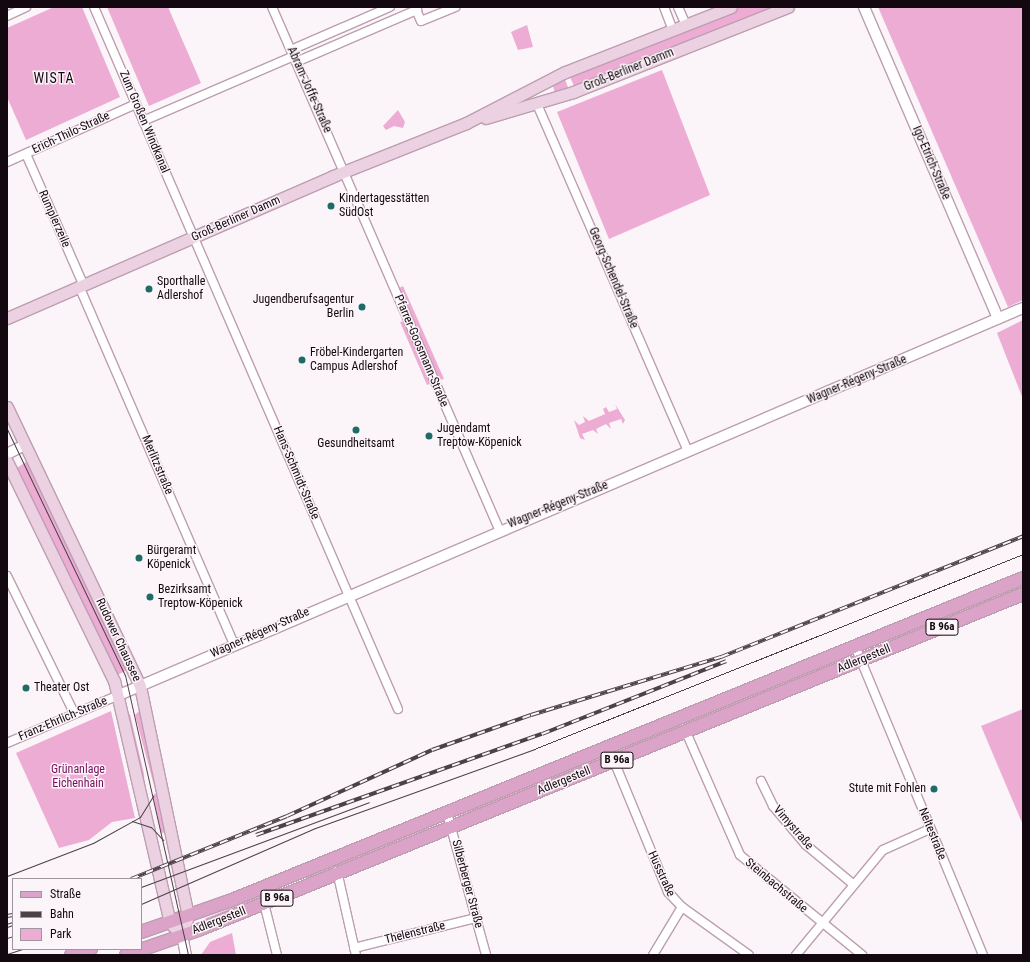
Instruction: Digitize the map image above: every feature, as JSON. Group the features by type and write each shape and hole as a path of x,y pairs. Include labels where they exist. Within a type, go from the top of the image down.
{"main road":[{"name":"Groß-Berliner Damm","path":"7,318 345,172 466,123 532,88 731,7"},
{"name":"Groß-Berliner Damm","path":"466,123 537,104 788,7"},
{"path":"532,88 537,104"},
{"name":"Rudower Chaussee","path":"7,407 140,686 188,916 182,935"},
{"name":"Rudower Chaussee","path":"7,462 119,695 170,923"},
{"name":"Adlergestell","path":"142,932 188,916 447,813 1023,578"},
{"name":"Adlergestell","path":"142,949 264,904 338,871 452,827 1023,594"},
{"path":"170,923 182,935"},
{"path":"71,955 88,950"},
{"name":"Adlergestell","path":"126,955 140,950"}],"street":[{"name":"Zum Großen Windkanal","path":"94,7 193,238"},
{"name":"Abram-Joffe-Straße","path":"272,7 345,172"},
{"path":"294,56 390,7"},
{"path":"143,121 294,56 416,8 422,21 455,7"},
{"path":"664,7 674,30"},
{"path":"678,7 686,25"},
{"name":"Igo-Etrich-Straße","path":"864,7 998,318"},
{"path":"7,16 23,8"},
{"name":"Erich-Thilo-Straße","path":"7,162 136,104"},
{"name":"Georg-Schendel-Straße","path":"537,104 688,452"},
{"name":"Rumplerzeile","path":"26,154 81,285"},
{"name":"Pfarrer-Goosmann-Straße","path":"345,172 499,529"},
{"name":"Hans-Schmidt-Straße","path":"193,238 398,709"},
{"name":"Merlitzstraße","path":"81,285 234,644"},
{"name":"Wagner-Régeny-Straße","path":"119,695 499,529 688,452 1023,308"},
{"path":"7,454 25,445"},
{"path":"7,576 74,713"},
{"name":"Neltestraße","path":"855,646 983,955"},
{"name":"Franz-Ehrlich-Straße","path":"7,743 119,695"},
{"name":"Steinbachstraße","path":"686,732 740,855 862,955"},
{"name":"Husstraße","path":"614,761 668,892 682,907 749,955"},
{"name":"Vimystraße","path":"761,781 773,806 806,846 853,884"},
{"name":"Silberberger Straße","path":"447,813 486,955"},
{"path":"796,955 853,884 883,850 930,829"},
{"path":"338,871 355,951"},
{"path":"264,904 277,955"},
{"path":"653,955 682,907"},
{"name":"Thelenstraße","path":"355,951 476,918"},
{"path":"182,935 186,955"}],"green space":[{"path":"54,7 82,7 120,97 26,140 7,97 7,28"},
{"path":"107,7 168,7 201,83 149,106"},
{"path":"741,7 778,7 575,88 569,75"},
{"path":"878,7 1023,7 1023,300 1008,307"},
{"path":"527,25 533,47 518,50 511,32"},
{"path":"662,70 710,195 609,239 557,112"},
{"path":"564,77 569,90 555,93 552,83"},
{"path":"398,110 405,122 403,128 394,126 386,130 383,126"},
{"path":"403,286 444,379 439,380 432,365 399,288"},
{"path":"1023,320 1023,399 997,333"},
{"path":"405,321 417,354 432,383 427,385 400,322"},
{"path":"615,404 625,420 623,424 621,419 609,423 611,429 606,424 596,429 598,434 593,430 582,434 585,440 580,438 574,420 579,425 585,422 583,416 589,421 605,414 603,409 606,407 609,412 617,409"},
{"path":"29,460 130,668 116,676 15,469"},
{"path":"1023,582 1023,588 875,648 916,626"},
{"path":"845,655 847,660 685,726 683,721"},
{"path":"1023,709 1023,825 981,726"},
{"path":"140,710 168,832 161,833 153,795 156,793 135,715"},
{"name":"Grünanlage Eichenhain","path":"111,711 135,818 112,822 89,840 59,848 16,753"},
{"path":"130,714 144,774 145,792 128,715"},
{"path":"681,722 683,727 541,784 539,780"},
{"path":"537,781 539,785 458,818 458,816"},
{"path":"436,825 437,827 306,880 305,877"},
{"path":"281,888 281,890 204,922 204,919"},
{"path":"232,933 236,955 201,955 210,942"}],"tram line":[{"path":"7,429 125,675 188,955"},
{"path":"142,904 315,828 534,749 1023,554"},
{"path":"7,876 93,843 140,817 153,796"},
{"path":"142,887 369,802"},
{"path":"132,821 151,827 163,840"},
{"path":"7,938 12,936"},
{"path":"7,954 19,950"}],"railway":[{"path":"133,878 287,816 432,750 531,715 721,657 1023,536"},
{"path":"256,835 542,734 726,661"},
{"path":"7,916 12,915"},
{"path":"7,926 12,924"}],"place":[{"name":"Kindertagesstätten SüdOst","path":"331,206"},
{"name":"Sporthalle Adlershof","path":"149,289"},
{"name":"Jugendberufsagentur Berlin","path":"362,307"},
{"name":"Fröbel-Kindergarten Campus Adlershof","path":"302,360"},
{"name":"Gesundheitsamt","path":"356,430"},
{"name":"Jugendamt Treptow-Köpenick","path":"429,436"},
{"name":"Bürgeramt Köpenick","path":"139,558"},
{"name":"Bezirksamt Treptow-Köpenick","path":"150,597"},
{"name":"Theater Ost","path":"26,688"},
{"name":"Stute mit Fohlen","path":"934,789"}],"district":[{"name":"WISTA","path":"54,78"}]}
